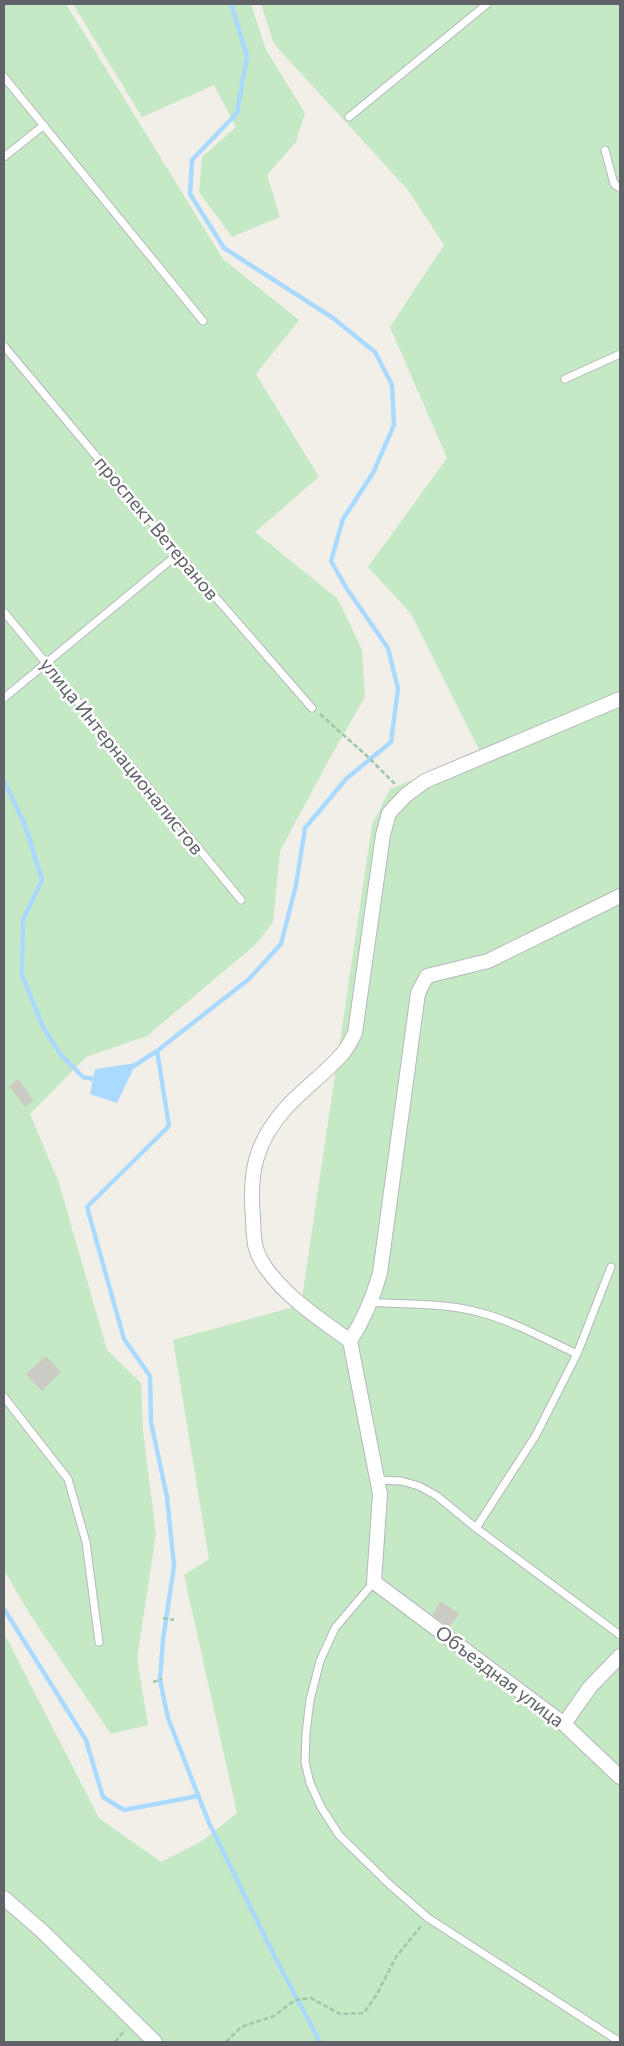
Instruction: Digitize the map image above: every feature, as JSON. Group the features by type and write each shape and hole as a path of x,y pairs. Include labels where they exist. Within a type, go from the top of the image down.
{"street":[{"path":"374,1582 380,1494 350,1341 308,1310 284,1288 267,1269 255,1249 252,1174 257,1155 266,1133 286,1108 344,1052 355,1033 383,835 389,813 406,795 425,781 620,699"},
{"path":"350,1341 364,1320 380,1272 418,993 427,976 488,961 620,896"},
{"name":"Объездная улица","path":"374,1582 564,1724 620,1777"},
{"path":"564,1724 590,1687 620,1656"},
{"path":"4,1898 42,1931 155,2042"}],"lane":[{"path":"349,117 487,4"},
{"path":"4,77 203,322"},
{"path":"4,157 44,125"},
{"path":"605,150 614,184 620,188"},
{"name":"проспект Ветеранов","path":"4,346 178,554 312,708"},
{"path":"565,379 620,354"},
{"path":"4,698 178,554"},
{"name":"улица Интернационалистов","path":"4,612 240,900"},
{"path":"476,1528 536,1435 577,1354 611,1267"},
{"path":"371,1302 476,1311 496,1317 577,1354"},
{"path":"4,1397 68,1479 86,1542 99,1642"},
{"path":"378,1480 401,1481 419,1486 437,1496 476,1528 620,1635"},
{"path":"374,1582 335,1628 320,1661 310,1700 306,1733 306,1762 310,1783 320,1807 339,1836 428,1918 620,2042"}],"path":[{"path":"312,708 374,763 406,795"},
{"path":"163,1618 174,1620"},
{"path":"153,1682 162,1679"},
{"path":"226,2042 241,2027 274,2016 295,2000 310,1998 340,2014 364,2013 396,1957 428,1918"}],"green space":[{"path":"4,4 66,4 223,259 299,320 256,374 319,477 255,532 338,599 362,650 365,697 280,851 273,922 255,945 147,1036 86,1057 30,1114 59,1183 107,1350 141,1383 143,1431 156,1534 137,1658 148,1725 111,1734 31,1616 4,1570"},
{"path":"73,4 251,4 266,50 305,113 296,142 267,175 280,217 232,237 199,192 202,157 236,127 214,85 142,117"},
{"path":"261,4 620,4 620,2042 4,2042 4,1633 99,1818 161,1862 202,1841 237,1813 184,1575 209,1559 173,1340 301,1305 372,825 390,789 481,753 412,615 368,567 447,458 390,327 444,245 408,190 274,44"}],"water":[{"path":"136,1063 117,1103 90,1094 95,1069"}],"building":[{"path":"18,1079 33,1100 25,1107 9,1086"},
{"path":"46,1356 61,1372 42,1391 26,1374"},
{"path":"441,1601 459,1614 449,1627 432,1615"}],"waterway":[{"path":"231,4 247,56 237,113 192,160 190,194 224,248 333,318 375,352 392,385 394,425 373,473 343,519 331,561 347,589 388,648 398,689 391,742 346,779 305,828 296,885 281,944 249,979 157,1051 169,1126 87,1207 124,1339 150,1376 151,1422 167,1497 174,1566 163,1640 160,1680 168,1718 209,1823 276,1959 320,2042"},
{"path":"4,781 25,825 42,880 23,920 22,975 44,1029 61,1055 83,1077 98,1080"},
{"path":"129,1069 157,1051"},
{"path":"4,1609 86,1740 103,1797 124,1810 198,1796"}]}
